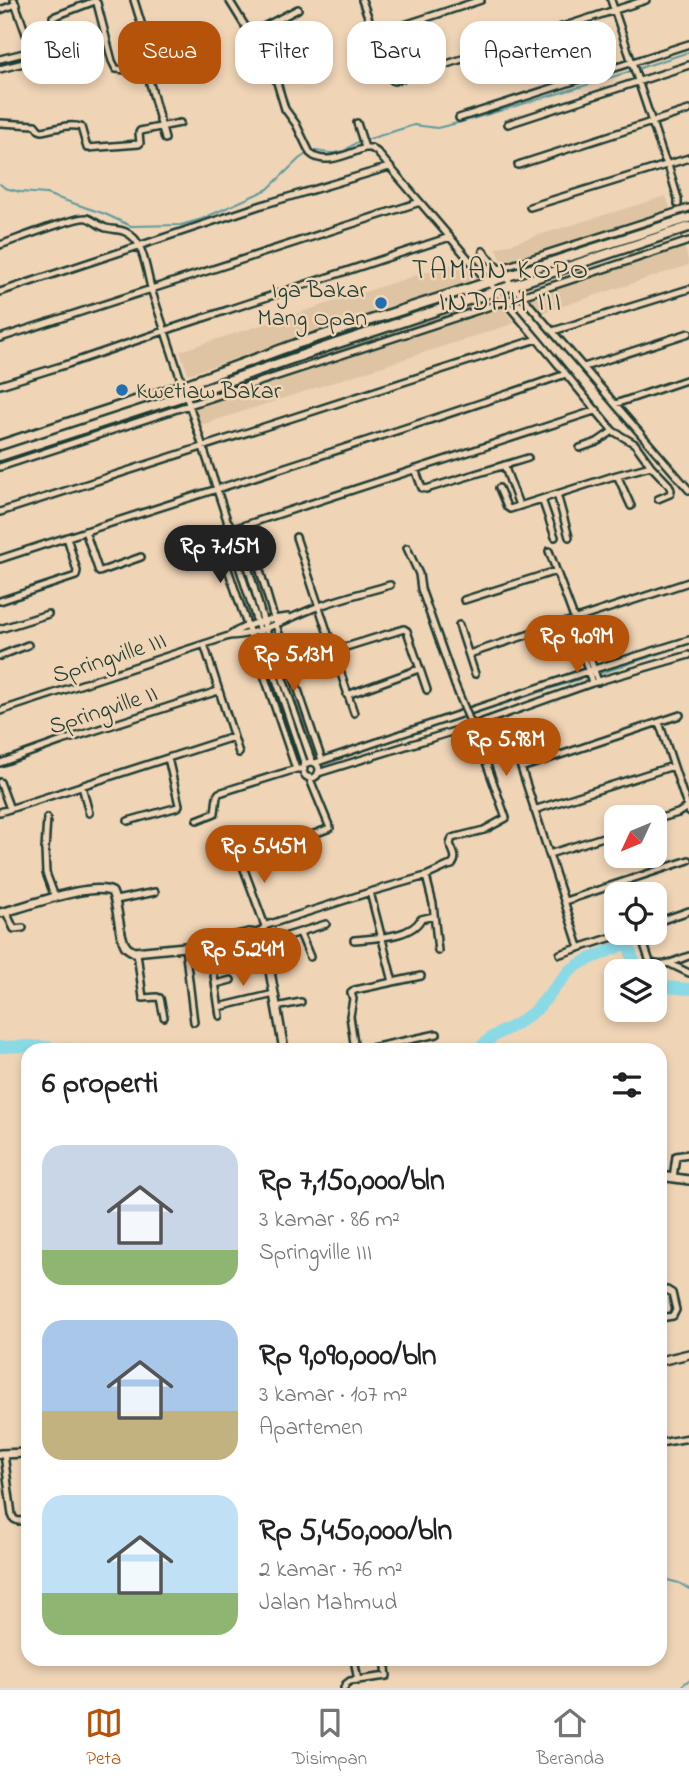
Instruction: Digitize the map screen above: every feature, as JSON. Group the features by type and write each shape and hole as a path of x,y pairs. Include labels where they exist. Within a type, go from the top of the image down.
{"main road":[{"path":"0,445 488,282 502,273 686,226"},
{"path":"0,456 514,286 686,226"}],"street":[{"path":"0,69 59,54 53,17 95,0 112,61 118,69"},
{"path":"134,0 141,21"},
{"path":"229,0 242,21"},
{"path":"362,0 369,21"},
{"path":"417,21 481,0"},
{"path":"611,0 686,226"},
{"path":"446,64 646,0"},
{"path":"0,10 15,2 31,48 25,53 0,59"},
{"path":"275,21 298,9"},
{"path":"459,118 689,44"},
{"path":"508,124 689,65"},
{"path":"150,84 165,139"},
{"path":"278,84 285,109 314,157 323,160 364,146 377,152 614,431 635,444 669,485 671,490 667,496 658,499"},
{"path":"518,165 689,110"},
{"path":"0,123 35,125 39,131 78,126 81,127 86,148 90,148 140,144 139,132 180,123"},
{"path":"357,123 364,146"},
{"path":"46,130 46,140"},
{"path":"530,207 689,158"},
{"path":"0,292 262,205 389,167"},
{"path":"0,338 420,202"},
{"path":"686,226 689,208"},
{"path":"0,245 84,218 106,228 123,230 135,239 227,520 243,556 261,626"},
{"path":"0,467 506,302 686,226"},
{"path":"0,385 450,237"},
{"path":"483,251 689,490"},
{"path":"553,331 689,289"},
{"path":"584,367 689,333"},
{"path":"0,512 537,339"},
{"path":"329,346 332,358"},
{"path":"0,559 566,374"},
{"path":"615,404 689,379"},
{"path":"175,548 597,410"},
{"path":"86,428 90,437"},
{"path":"580,449 614,431"},
{"path":"635,444 645,438"},
{"path":"415,469 422,488 426,489 528,458"},
{"path":"504,465 519,505"},
{"path":"499,488 508,508 651,466"},
{"path":"617,475 631,506"},
{"path":"557,494 569,537"},
{"path":"542,499 555,537"},
{"path":"85,531 99,572 141,557"},
{"path":"231,531 235,556 312,764 319,768 318,773"},
{"path":"0,601 76,576 67,537"},
{"path":"296,537 354,713"},
{"path":"257,934 265,926 426,876 452,865 455,856 450,844 452,838 484,830 506,818 407,548"},
{"path":"549,551 595,683"},
{"path":"235,556 229,560 228,569 296,769"},
{"path":"243,556 256,556 276,621 312,764 305,774 309,777 330,828 285,845"},
{"path":"464,600 556,571"},
{"path":"469,654 689,582"},
{"name":"Springville III","path":"0,711 229,636 238,629 248,629 293,617 390,584"},
{"path":"0,629 48,614"},
{"path":"459,625 475,674"},
{"path":"333,651 404,629 407,631 427,690"},
{"path":"197,820 215,813 219,793 689,640"},
{"path":"204,644 239,753"},
{"path":"0,656 28,645"},
{"path":"309,777 689,655"},
{"path":"347,695 419,669"},
{"name":"Springville II","path":"0,763 218,691"},
{"path":"479,709 483,720"},
{"path":"521,768 680,715"},
{"path":"659,722 689,809 667,816"},
{"path":"0,812 233,737"},
{"path":"128,821 178,807 168,758"},
{"path":"518,758 579,947"},
{"path":"534,810 673,766"},
{"path":"0,782 10,809"},
{"path":"82,786 89,813"},
{"path":"47,818 46,873 55,897"},
{"path":"549,854 604,837"},
{"path":"238,853 265,926"},
{"path":"565,901 689,860"},
{"path":"426,876 438,951"},
{"path":"23,928 14,929 3,913 55,897 104,889 112,892 116,900 123,942 137,953 186,947 249,933 257,934 265,943 283,1043"},
{"path":"116,900 155,892"},
{"path":"370,892 393,982"},
{"path":"667,919 689,911"},
{"path":"354,940 382,938 413,930 421,919 434,916"},
{"path":"265,943 326,925"},
{"path":"300,933 310,957"},
{"path":"560,954 604,939"},
{"path":"209,941 220,1016"},
{"path":"644,945 650,962 657,966 689,956"},
{"path":"186,947 194,1022"},
{"path":"137,953 143,999 159,998 164,1017"},
{"path":"668,963 689,973"},
{"path":"354,1043 350,1016 353,990 421,976"},
{"path":"216,984 231,980"},
{"path":"219,1007 274,994"},
{"path":"276,1007 301,1002"},
{"path":"395,1043 437,1034"},
{"path":"673,1178 676,1156 689,1154"},
{"path":"667,1177 689,1180"},
{"path":"667,1290 672,1293 676,1310 673,1316 667,1317"},
{"path":"667,1359 689,1354"},
{"path":"667,1442 689,1438"},
{"path":"21,1453 2,1454 13,1518 21,1521"},
{"path":"355,1666 358,1681"},
{"path":"344,1688 348,1682 387,1676 385,1666"}],"shaded area":[{"path":"666,196 673,218 505,272 497,248"},
{"path":"683,239 689,265 541,313 525,290"},
{"path":"461,261 479,280 188,374 180,351"},
{"path":"494,298 515,323 201,425 191,396"}],"waterway":[{"path":"366,140 414,125 437,128 462,122 689,52"},
{"path":"0,184 20,192 46,194 131,226 181,225 202,219 268,189 312,150 340,152 360,141"},
{"path":"598,674 689,644"},
{"path":"321,764 580,679"},
{"path":"220,797 293,773"},
{"path":"485,1043 536,1010 570,970 583,962 622,945 629,945 633,959"},
{"path":"667,987 689,989"},
{"path":"0,1047 21,1046"},
{"path":"667,1580 689,1589"},
{"path":"679,1688 689,1680"}],"place":[{"name":"Iga Bakar Mang Opan","path":"381,303"},
{"name":"Kwetiaw Bakar","path":"122,390"}],"district":[{"name":"TAMAN KOPO INDAH III","path":"501,284"}]}
